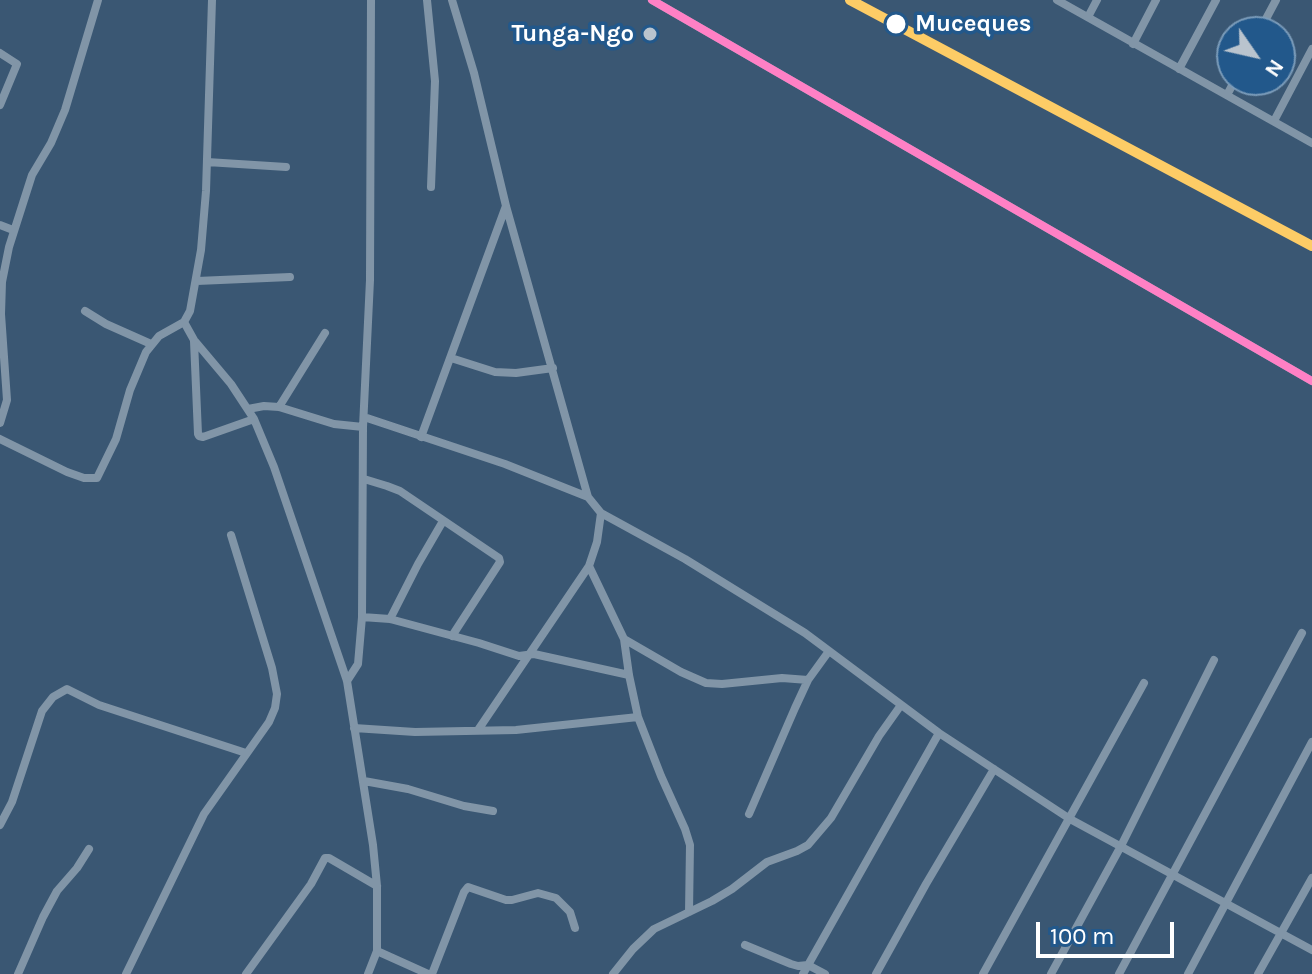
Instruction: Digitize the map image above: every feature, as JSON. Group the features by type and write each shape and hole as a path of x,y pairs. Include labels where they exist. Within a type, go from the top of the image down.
{"street":[{"path":"0,423 7,400 2,282 13,230 32,175 51,143 65,110 98,0"},
{"path":"0,439 67,472 84,478 97,478 116,439 137,370 151,344 184,322 190,311 201,250 212,0"},
{"path":"347,681 358,664 362,617 364,422 370,280 371,0"},
{"path":"427,0 435,81 431,187"},
{"path":"452,0 588,497 601,513 685,559 805,633 939,733 1070,819 1312,950"},
{"path":"652,0 1312,381"},
{"path":"1057,0 1216,89"},
{"path":"1088,17 1097,0"},
{"path":"1133,44 1156,0"},
{"path":"1179,69 1216,0"},
{"path":"1274,121 1312,49"},
{"path":"0,53 17,64 0,105"},
{"path":"1229,96 1312,143"},
{"path":"207,162 286,167"},
{"path":"421,437 506,206"},
{"path":"0,225 13,230"},
{"path":"197,281 290,277"},
{"path":"85,311 151,344"},
{"path":"184,322 194,340 254,419 274,467 347,681 377,886 377,951 368,974"},
{"path":"279,407 325,333"},
{"path":"194,340 199,436 254,419"},
{"path":"451,358 495,372 516,373 553,368"},
{"path":"248,409 279,407 334,424 364,422 505,464 588,497"},
{"path":"364,479 394,488 496,555 500,561 452,636"},
{"path":"478,730 589,566 597,542 601,513"},
{"path":"390,619 443,521"},
{"path":"126,974 204,814 269,722 275,708 277,694 272,668 231,535"},
{"path":"589,566 624,639 638,717 690,845 689,912"},
{"path":"362,617 390,619 519,656 534,654 629,675"},
{"path":"1119,974 1302,633"},
{"path":"624,639 706,683 782,678 808,680"},
{"path":"749,814 808,680 829,651"},
{"path":"1051,974 1121,846 1214,660"},
{"path":"983,974 1144,683"},
{"path":"0,825 12,802 42,711 53,697 67,689 99,705 246,753"},
{"path":"613,974 654,929 712,901 767,862 808,845 831,818 901,705"},
{"path":"354,728 415,732 516,730 638,717"},
{"path":"803,974 939,733"},
{"path":"1188,974 1312,742"},
{"path":"876,974 994,769"},
{"path":"364,781 493,811"},
{"path":"18,974 57,891 89,849"},
{"path":"246,974 311,884 325,858 377,886"},
{"path":"1258,974 1312,878"},
{"path":"377,951 430,974 468,887 506,900 538,893 556,898 570,912 575,928"},
{"path":"745,945 791,964 808,965 825,974"}],"railway":[{"path":"850,0 1312,246"}],"transit line":[{"path":"652,0 1312,381"},
{"path":"850,0 1312,246"}],"place":[{"name":"Muceques","path":"896,24"},
{"name":"Tunga-Ngo","path":"650,34"}]}
